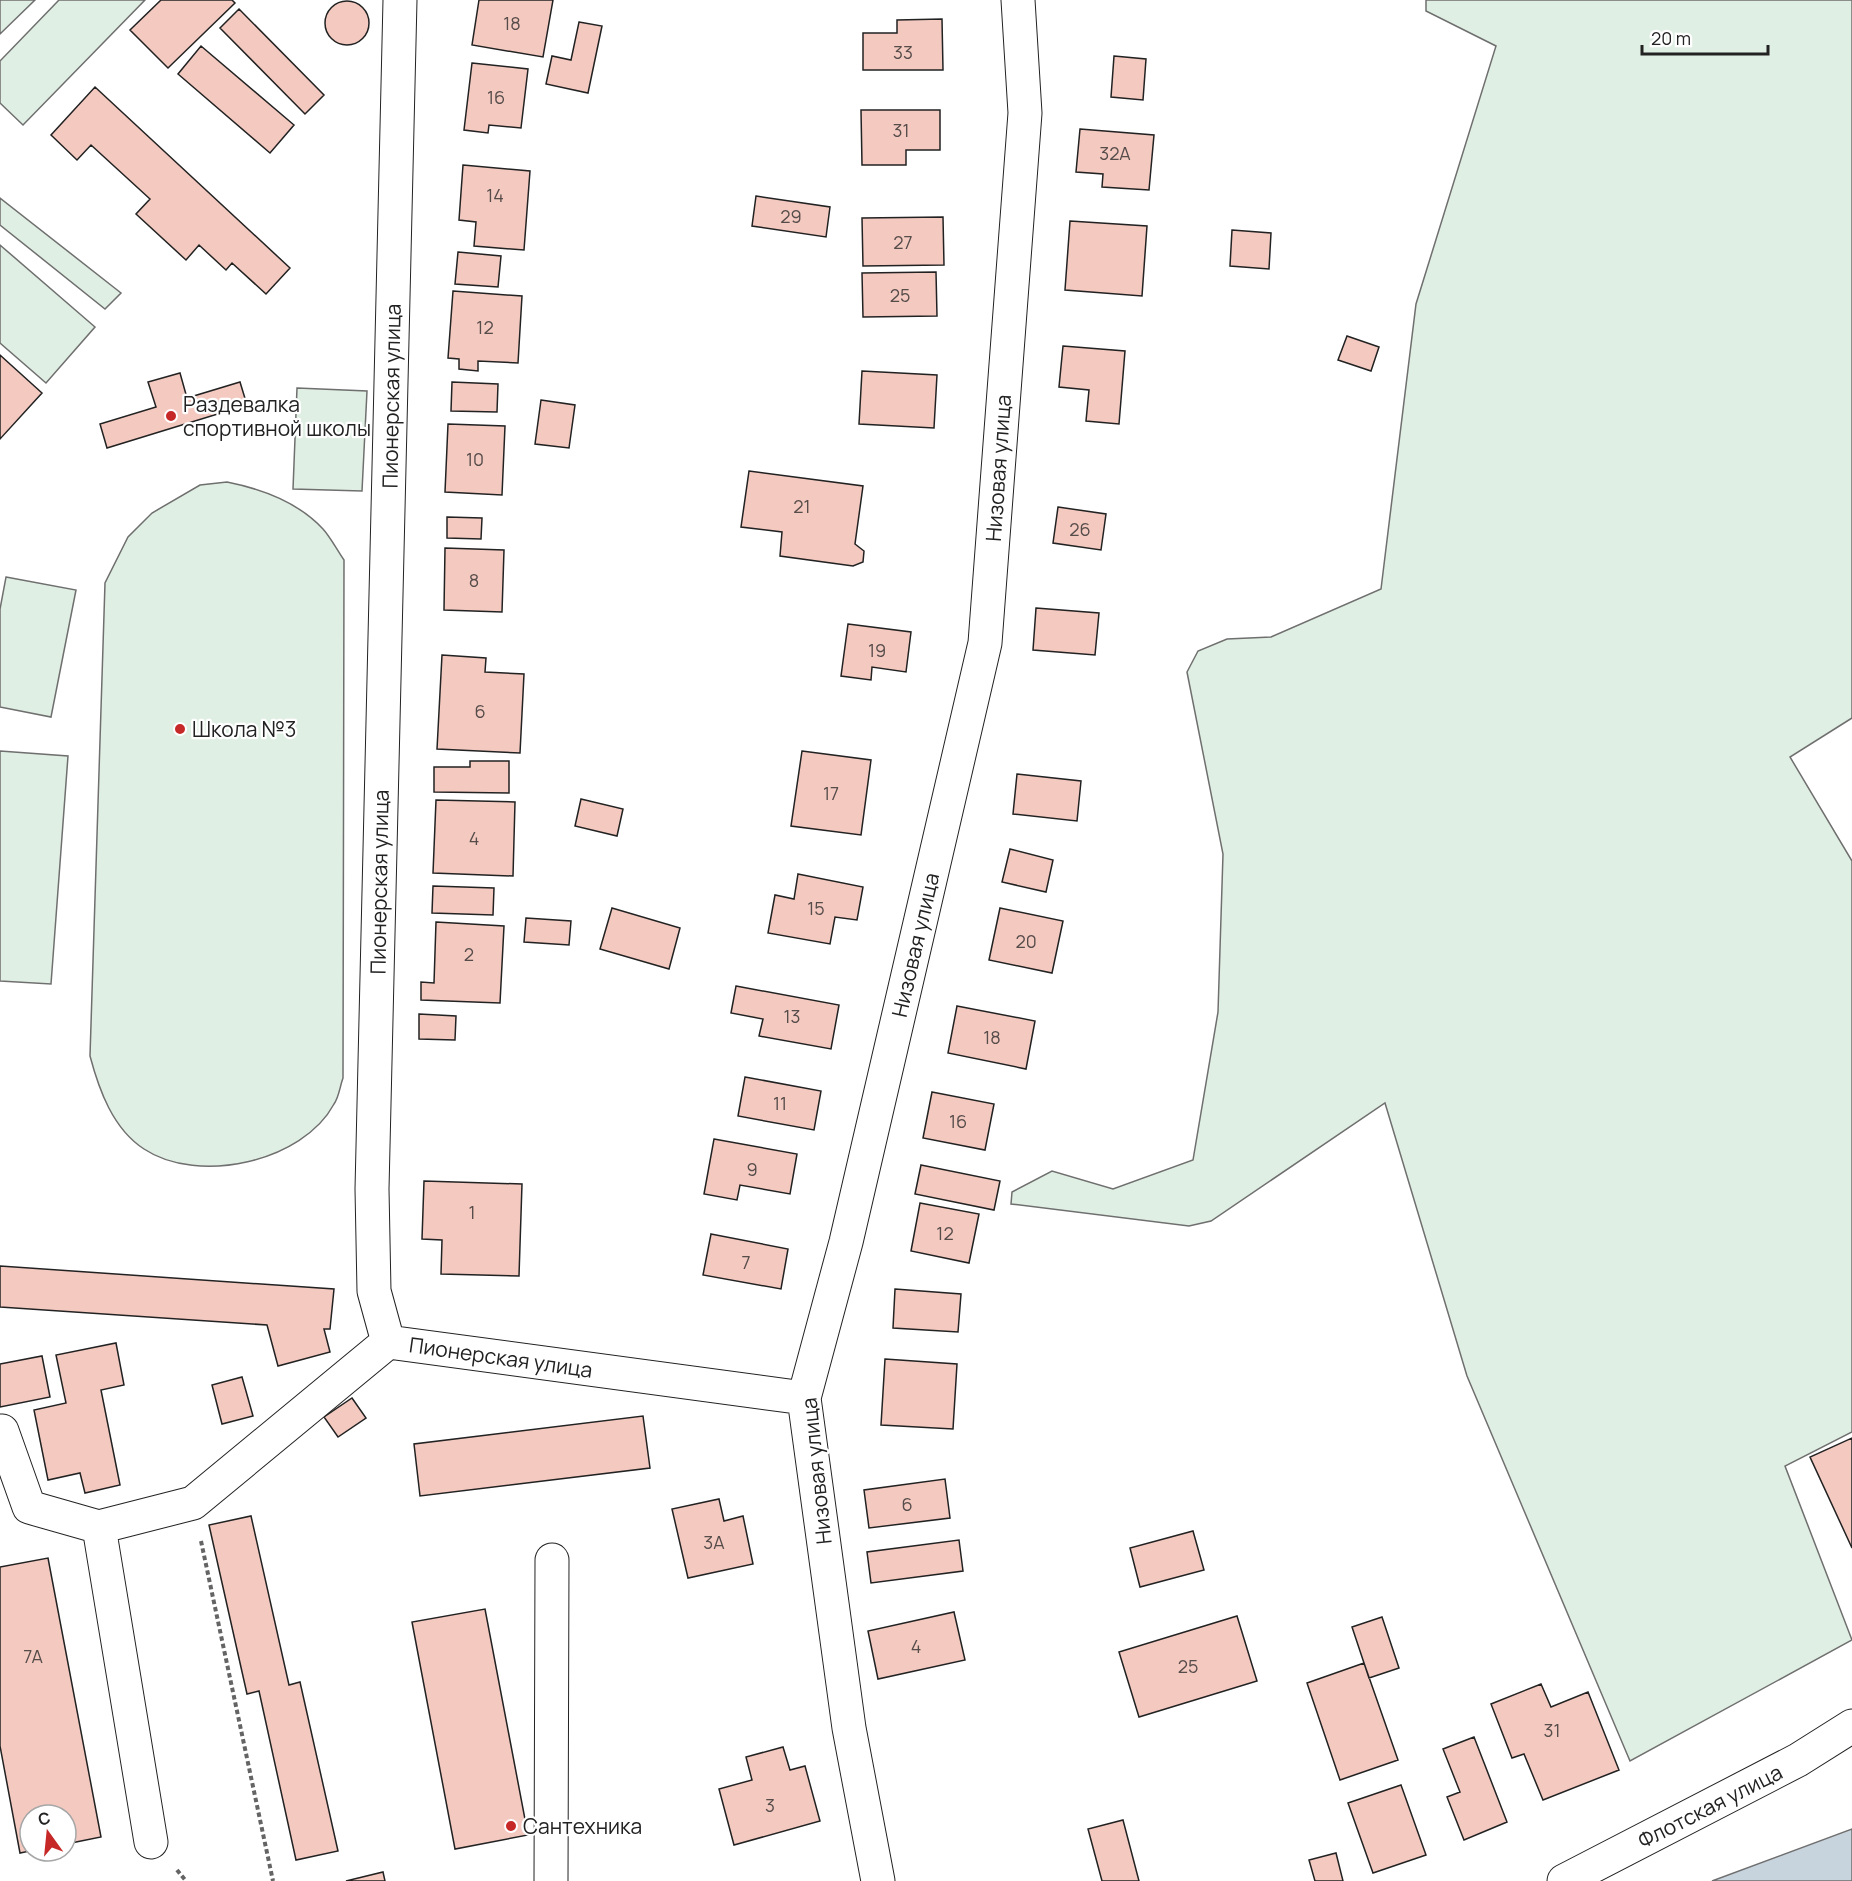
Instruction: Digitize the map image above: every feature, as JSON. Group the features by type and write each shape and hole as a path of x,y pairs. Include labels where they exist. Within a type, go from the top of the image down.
{"street":[{"name":"Пионерская улица","path":"400,0 372,1189 374,1291 388,1342 804,1398"},
{"name":"Низовая улица","path":"878,1881 849,1728 804,1398 846,1242 985,643 1025,113 1018,0"},
{"path":"2,1431 29,1507 99,1527 194,1503 388,1342"},
{"path":"99,1527 151,1842"},
{"path":"551,1881 552,1560"},
{"name":"Флотская улица","path":"1564,1881 1798,1760 1852,1726"}],"path":[{"path":"194,1503 273,1881"}],"green space":[{"path":"0,0 35,0 0,34"},
{"path":"59,0 145,0 23,125 0,103 0,61"},
{"path":"1426,0 1852,0 1852,718 1790,757 1852,861 1852,1432 1785,1466 1852,1640 1630,1761 1467,1376 1385,1103 1211,1221 1189,1226 1011,1204 1012,1192 1052,1171 1113,1189 1193,1160 1218,1012 1223,854 1187,672 1198,651 1227,639 1271,637 1381,589 1416,304 1496,46 1426,11"},
{"path":"0,198 121,293 105,309 0,225"},
{"path":"0,245 95,327 46,383 0,343"},
{"path":"297,388 367,391 362,491 293,489"},
{"path":"227,482 253,488 279,498 302,511 323,529 344,560 343,1078 334,1104 319,1124 299,1141 248,1162 220,1166 192,1165 166,1160 133,1141 109,1108 90,1056 105,583 128,537 152,513 200,485"},
{"path":"6,577 76,590 51,717 0,707 0,609"},
{"path":"0,751 68,756 51,984 0,981"}],"shaded area":[{"path":"1852,1829 1852,1881 1712,1881"}],"building":[{"path":"161,0 232,0 235,3 168,68 130,30"},
{"path":"479,0 553,0 543,57 472,45"},
{"path":"347,1 356,2 363,7 368,14 368,32 363,39 356,44 347,45 338,44 331,39 326,32 325,23 326,14 331,7 338,2"},
{"path":"239,9 324,95 305,114 220,28"},
{"path":"942,19 943,70 863,70 863,33 897,33 897,20"},
{"path":"579,22 602,26 588,93 546,84 552,56 571,60"},
{"path":"201,46 294,125 270,153 178,74"},
{"path":"1114,56 1146,59 1143,100 1111,97"},
{"path":"472,63 528,69 521,128 489,125 488,133 464,130"},
{"path":"95,87 290,268 266,294 232,263 226,270 199,245 186,260 136,214 150,199 91,145 77,160 51,135"},
{"path":"861,110 940,110 940,150 906,150 906,165 862,165"},
{"path":"1080,129 1154,135 1149,190 1102,187 1103,174 1076,172"},
{"path":"463,165 530,171 524,250 474,246 476,222 459,220"},
{"path":"756,196 830,207 826,237 752,226"},
{"path":"943,217 944,265 863,266 862,218"},
{"path":"1070,221 1147,226 1142,296 1065,290"},
{"path":"1232,230 1271,233 1269,269 1230,266"},
{"path":"458,252 501,256 498,287 455,284"},
{"path":"936,272 937,316 863,317 862,273"},
{"path":"453,291 522,296 518,363 478,361 478,371 459,369 459,359 448,358"},
{"path":"1347,336 1379,347 1371,371 1338,360"},
{"path":"1063,346 1125,351 1119,424 1086,421 1089,390 1059,387"},
{"path":"0,355 42,393 0,439"},
{"path":"862,371 937,375 934,428 859,424"},
{"name":"Раздевалка спортивной школы","path":"180,373 187,398 240,382 247,405 107,448 100,424 156,407 148,382"},
{"path":"452,382 498,384 497,412 451,411"},
{"path":"541,400 575,405 569,448 535,444"},
{"path":"448,424 505,426 502,495 445,492"},
{"path":"749,471 863,486 855,544 864,551 863,562 853,566 780,556 782,532 741,527"},
{"path":"1058,507 1106,514 1101,550 1053,543"},
{"path":"447,517 482,518 481,539 447,538"},
{"path":"445,548 504,550 502,612 444,610"},
{"path":"1036,608 1099,613 1095,655 1033,650"},
{"path":"848,624 911,632 906,672 872,667 871,680 841,676"},
{"path":"442,655 486,658 485,672 524,674 520,753 437,749"},
{"path":"802,751 871,760 861,835 791,826"},
{"path":"470,761 509,761 509,793 434,792 434,767 470,767"},
{"path":"1017,774 1081,781 1077,821 1013,814"},
{"path":"581,799 623,809 617,836 575,826"},
{"path":"436,800 515,802 513,876 433,873"},
{"path":"1010,849 1053,860 1046,892 1002,882"},
{"path":"798,874 863,887 857,920 835,917 830,944 768,933 775,895 794,899"},
{"path":"433,886 494,888 493,915 432,913"},
{"path":"612,908 680,928 669,969 600,949"},
{"path":"1000,908 1063,921 1052,973 989,960"},
{"path":"526,918 571,921 569,945 524,942"},
{"path":"436,922 504,926 500,1003 421,1000 421,982 434,983"},
{"path":"736,986 839,1005 831,1049 759,1036 763,1019 731,1013"},
{"path":"957,1006 1035,1021 1026,1069 948,1053"},
{"path":"419,1014 456,1016 455,1040 419,1039"},
{"path":"745,1077 821,1091 814,1130 738,1116"},
{"path":"932,1092 994,1104 985,1150 923,1138"},
{"path":"714,1139 797,1154 790,1194 740,1185 737,1200 704,1194"},
{"path":"921,1165 1000,1181 994,1210 915,1194"},
{"path":"424,1181 522,1184 519,1276 441,1274 442,1240 422,1239"},
{"path":"920,1203 979,1214 969,1263 911,1251"},
{"path":"711,1234 788,1249 781,1289 703,1275"},
{"path":"0,1266 334,1289 330,1329 324,1329 330,1352 278,1366 267,1325 0,1307"},
{"path":"895,1289 961,1294 958,1332 893,1328"},
{"path":"116,1343 124,1385 101,1390 120,1485 85,1493 80,1473 48,1480 34,1410 66,1403 56,1355"},
{"path":"42,1356 50,1397 0,1407 0,1364"},
{"path":"885,1359 957,1364 953,1429 881,1425"},
{"path":"242,1377 253,1416 222,1424 212,1385"},
{"path":"352,1398 366,1418 338,1437 324,1417"},
{"path":"643,1416 650,1468 420,1496 414,1444"},
{"path":"1852,1438 1852,1548 1810,1457"},
{"path":"945,1479 950,1518 869,1528 864,1490"},
{"path":"719,1499 724,1521 743,1516 753,1564 688,1578 672,1509"},
{"path":"251,1516 289,1685 300,1682 338,1851 296,1860 259,1691 247,1694 209,1525"},
{"path":"1193,1531 1204,1570 1140,1587 1130,1548"},
{"path":"959,1540 963,1571 871,1583 867,1552"},
{"path":"48,1558 101,1837 78,1842 78,1803 18,1803 18,1842 0,1746 0,1567"},
{"path":"485,1609 528,1835 455,1849 412,1622"},
{"path":"954,1612 965,1660 878,1679 868,1631"},
{"path":"1237,1616 1257,1681 1139,1717 1119,1652"},
{"path":"1382,1617 1399,1668 1369,1678 1352,1627"},
{"path":"1364,1663 1398,1760 1340,1780 1307,1683"},
{"path":"1541,1684 1551,1707 1588,1692 1619,1770 1543,1800 1524,1754 1512,1758 1491,1704"},
{"path":"1474,1737 1507,1822 1464,1840 1447,1797 1460,1792 1443,1749"},
{"path":"783,1747 790,1770 805,1766 820,1821 734,1845 719,1789 752,1780 746,1757"},
{"path":"1401,1785 1426,1855 1373,1873 1348,1803"},
{"path":"1123,1820 1139,1881 1102,1881 1088,1829"},
{"path":"1336,1853 1343,1881 1315,1881 1309,1860"},
{"path":"383,1872 385,1881 346,1881"}],"place":[{"name":"Раздевалка спортивной школы","path":"171,416"},
{"name":"Школа №3","path":"180,729"},
{"name":"Сантехника","path":"511,1826"}]}
